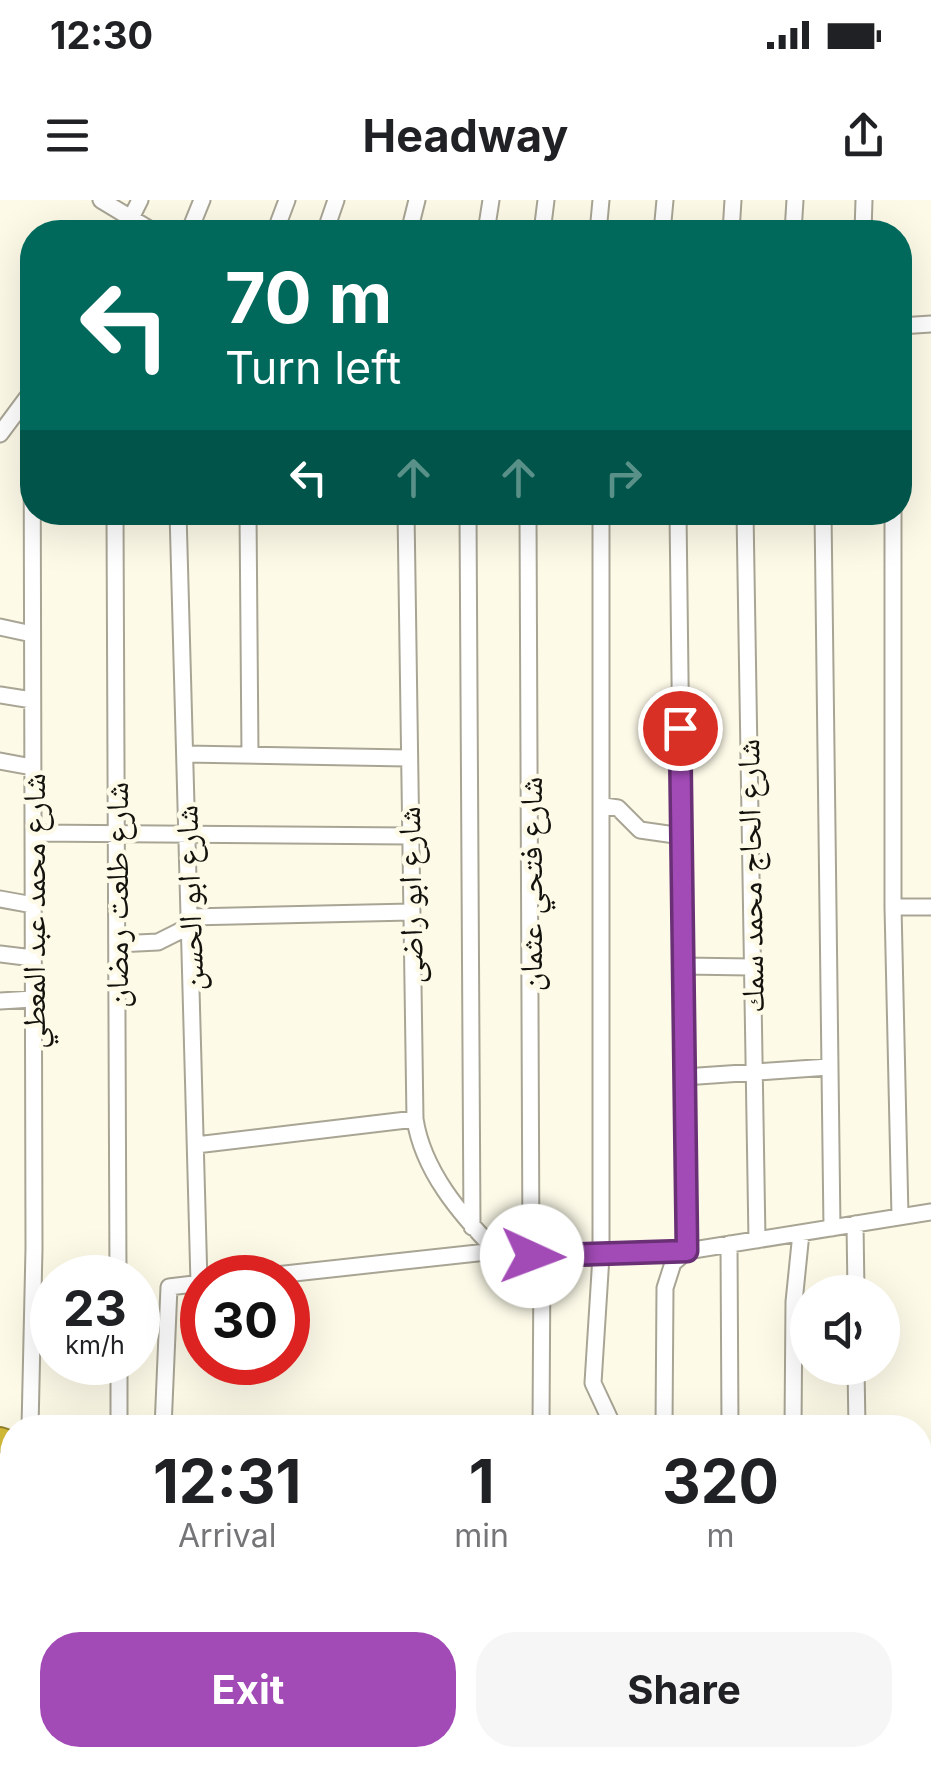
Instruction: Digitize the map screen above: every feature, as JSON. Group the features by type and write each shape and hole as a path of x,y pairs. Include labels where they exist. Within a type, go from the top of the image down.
{"street":[{"path":"101,200 122,220"},
{"path":"0,434 20,408"},
{"name":"شارع محمد عبد المعطي","path":"30,1415 32,525"},
{"name":"شارع طلعت رمضان","path":"115,525 118,1255"},
{"name":"شارع ابو الحسن","path":"178,525 200,1255"},
{"path":"248,525 250,755"},
{"name":"شارع ابو راضى","path":"406,525 415,1119 428,1163 472,1227 496,1251"},
{"path":"468,525 472,1227"},
{"name":"شارع فتحي عثمان","path":"528,525 541,1415"},
{"path":"601,525 604,806 600,1256 593,1383 608,1415"},
{"path":"678,525 687,1251"},
{"name":"شارع الحاج محمد سمك","path":"745,525 757,1240"},
{"path":"823,525 832,1228"},
{"path":"893,525 893,906 900,1216"},
{"path":"0,627 32,634"},
{"path":"0,694 32,700"},
{"path":"184,754 408,758"},
{"path":"0,761 32,767"},
{"path":"604,806 618,808 640,830 682,836"},
{"path":"33,833 409,836"},
{"path":"0,898 34,905"},
{"path":"893,906 931,907"},
{"path":"117,944 158,942 190,921 411,912"},
{"path":"0,954 33,958"},
{"path":"683,966 751,967"},
{"path":"0,1001 33,1000"},
{"path":"684,1077 829,1068"},
{"path":"196,1145 415,1119"},
{"path":"310,1271 496,1251 537,1257 687,1251 931,1212"},
{"path":"855,1224 856,1275"},
{"path":"794,1415 794,1302 801,1232"},
{"path":"729,1244 730,1415"},
{"path":"664,1415 665,1288 673,1263 687,1251"},
{"path":"164,1415 169,1286 180,1285"},
{"path":"119,1385 119,1415"},
{"path":"856,1385 857,1415"}],"route":[{"path":"532,1256 574,1258 687,1251 680,728"}]}
